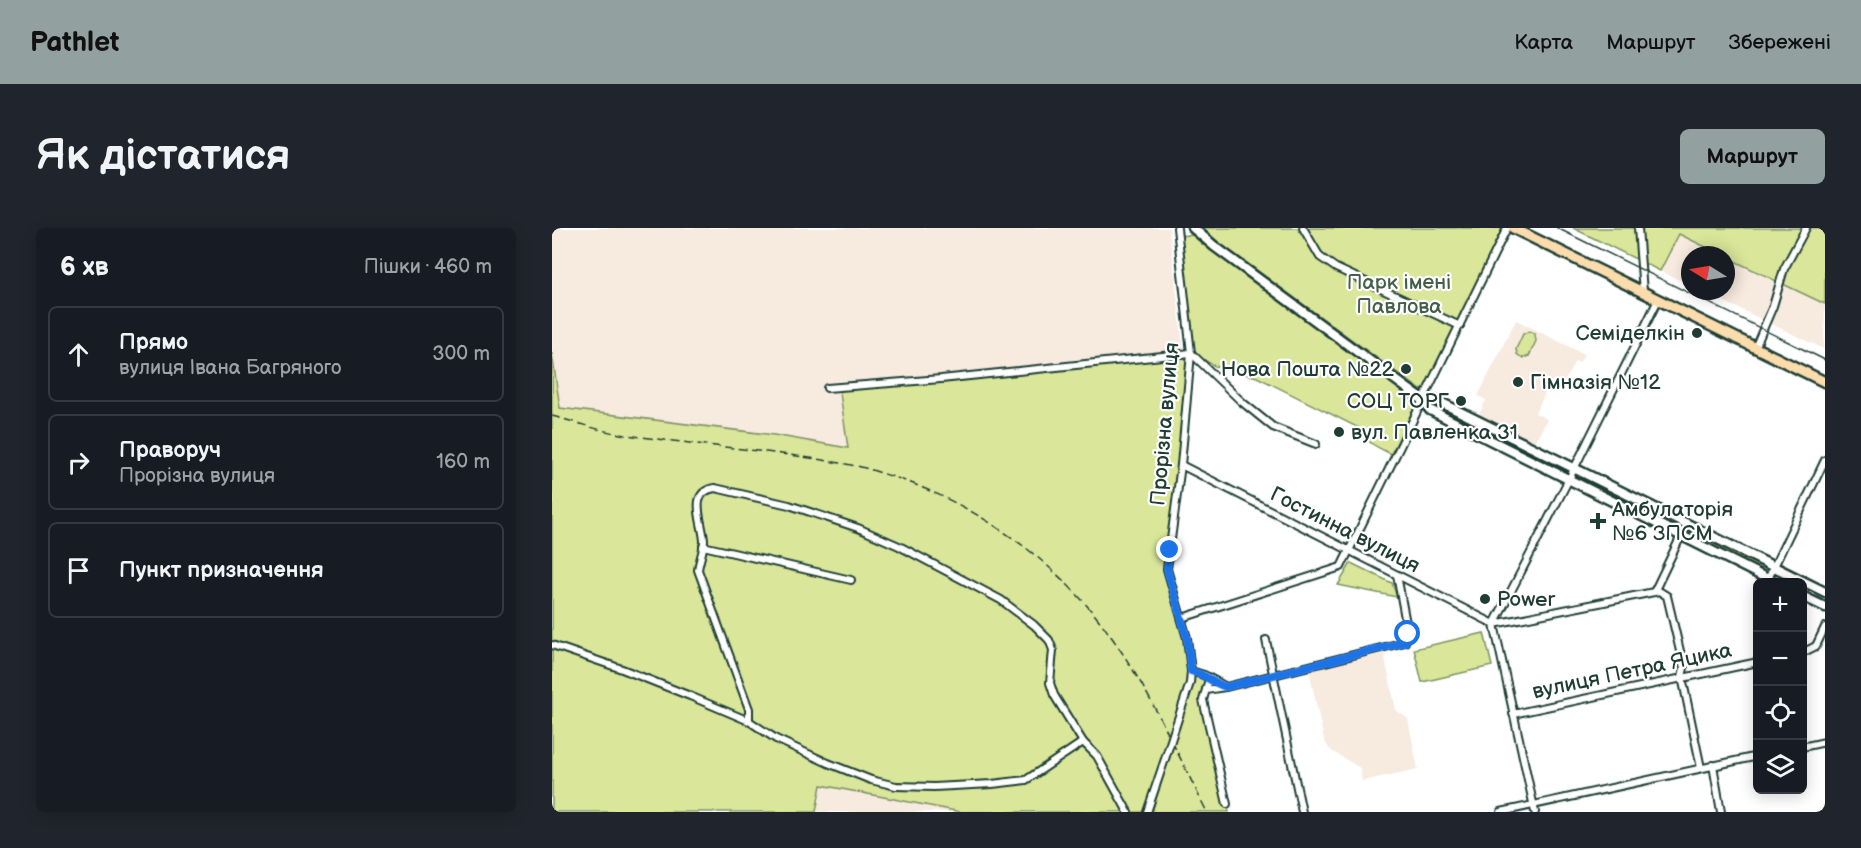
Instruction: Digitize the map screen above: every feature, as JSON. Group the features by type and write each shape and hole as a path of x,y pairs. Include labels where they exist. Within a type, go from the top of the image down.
{"main road":[{"path":"1513,228 1825,382"}],"street":[{"name":"Прорізна вулиця","path":"1147,812 1190,683 1191,671 1187,638 1167,569 1181,465 1191,353 1177,228"},
{"path":"1193,228 1214,246 1423,400 1430,410 1766,578"},
{"path":"1303,228 1320,257 1336,268 1460,326"},
{"path":"1182,618 1341,567 1507,228"},
{"path":"1638,228 1643,292"},
{"path":"1755,348 1773,306 1784,269 1806,228"},
{"path":"1535,812 1494,624 1575,468 1658,300"},
{"path":"827,388 941,379 1191,353 1242,402 1274,427 1316,444"},
{"path":"1423,400 1436,400 1825,592"},
{"path":"1772,578 1774,567 1825,460"},
{"name":"Гостинна вулиця","path":"1181,465 1494,624"},
{"path":"749,722 749,709 698,570 703,546 698,502 700,496 708,489 715,488 789,505 858,528 899,546 1001,600 1034,625 1049,640 1053,658 1051,690 1083,742 1097,756 1128,812"},
{"path":"1654,592 1681,536"},
{"path":"703,546 851,580"},
{"path":"1206,690 1405,642 1408,634 1397,575"},
{"path":"1494,624 1659,591 1667,596 1684,668 1682,677 1701,768"},
{"path":"1807,598 1825,607"},
{"path":"1807,651 1816,646 1825,627"},
{"path":"1266,640 1302,812"},
{"path":"552,645 622,669 749,722 776,739 828,763 871,780 908,787 992,784 1026,780 1083,742"},
{"name":"вулиця Петра Яцика","path":"1513,714 1753,663"},
{"path":"1191,671 1226,687"},
{"path":"1209,679 1203,699 1227,804"},
{"path":"1807,746 1825,742"},
{"path":"1502,812 1753,757"},
{"path":"1713,765 1721,812"}],"shaded area":[{"path":"552,228 1169,228 1184,354 839,386 849,448 774,435 559,408 552,353"},
{"path":"1678,234 1704,246 1681,246 1681,281 1660,271"},
{"path":"1735,260 1825,304 1824,349 1721,300 1735,300"},
{"name":"Гімназія №12","path":"1516,320 1584,354 1579,363 1575,361 1563,385 1552,380 1535,413 1547,419 1535,443 1479,415 1486,400 1478,396"},
{"path":"1384,653 1396,710 1408,719 1418,769 1362,781 1360,768 1330,750 1324,740 1309,670"},
{"path":"820,785 961,812 816,812"}],"green space":[{"name":"Парк імені Павлова","path":"1203,228 1503,229 1426,387 1421,390 1218,242"},
{"path":"1573,228 1825,228 1825,304 1735,261 1735,246 1704,246 1679,234 1660,271"},
{"path":"1178,236 1197,236 1212,250 1408,394 1415,402 1391,454 1369,441 1359,428 1257,377 1215,366 1191,353 1167,569 1182,618 1191,671 1209,679 1203,700 1229,812 1152,812 1168,761 1163,752 1144,812 961,812 821,785 816,812 552,812 552,353 560,408 774,435 848,448 839,386 1190,353"},
{"path":"1529,331 1535,334 1536,341 1529,356 1522,358 1517,354 1516,349 1523,334"},
{"path":"1435,403 1563,466 1563,469 1560,471 1433,407"},
{"path":"1581,475 1769,568 1768,574 1579,481"},
{"path":"1351,563 1392,583 1397,597 1338,585"},
{"path":"1484,633 1492,666 1422,682 1414,649"}],"tram line":[{"path":"1557,228 1825,360"}],"railway":[{"path":"552,416 618,434 799,456 860,467 925,489 989,522 1048,566 1098,619 1144,688 1207,812"}],"place":[{"name":"Семіделкін","path":"1697,333"},
{"name":"Нова Пошта №22","path":"1406,369"},
{"name":"Гімназія №12","path":"1518,382"},
{"name":"СОЦ ТОРГ","path":"1461,401"},
{"name":"вул. Павленка 31","path":"1339,432"},
{"name":"Амбулаторія №6 ЗПСМ","path":"1598,521"},
{"name":"Power","path":"1485,599"}],"route":[{"path":"1170,550 1167,569 1187,638 1191,671 1204,675 1220,685 1226,687 1405,642 1408,634"}]}
